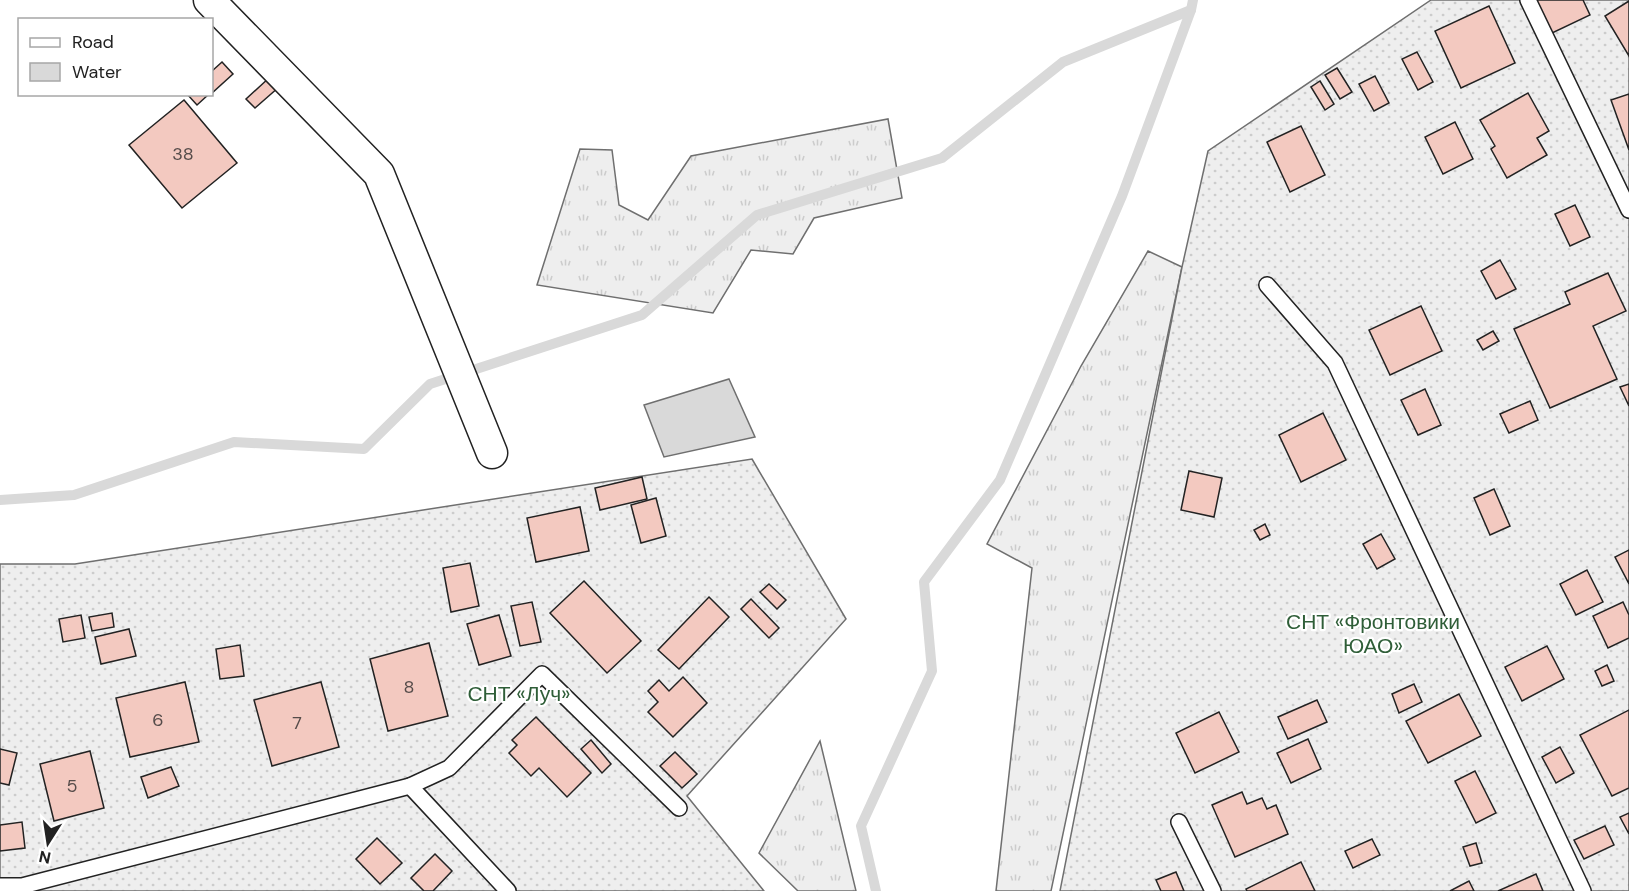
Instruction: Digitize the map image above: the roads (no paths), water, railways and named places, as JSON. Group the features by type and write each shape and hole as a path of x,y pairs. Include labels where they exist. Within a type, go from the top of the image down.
{"street":[{"path":"209,0 379,174 492,453"}],"lane":[{"path":"1528,0 1629,210"},
{"path":"1267,285 1335,363 1584,891"},
{"path":"0,886 27,889 410,786 449,768 542,674 679,808"},
{"path":"410,786 508,891"},
{"path":"1179,822 1213,891"}],"water":[{"path":"729,379 755,437 664,457 644,405"}],"waterway":[{"path":"876,891 861,826 932,671 924,582 1000,480 1122,196 1193,0"},
{"path":"0,500 74,495 234,442 364,449 430,384 642,315 757,215 942,158 1063,62 1191,10"}],"park label":[{"name":"СНТ «Фронтовики ЮАО»","path":"1373,634"},
{"name":"СНТ «Луч»","path":"519,694"}]}
